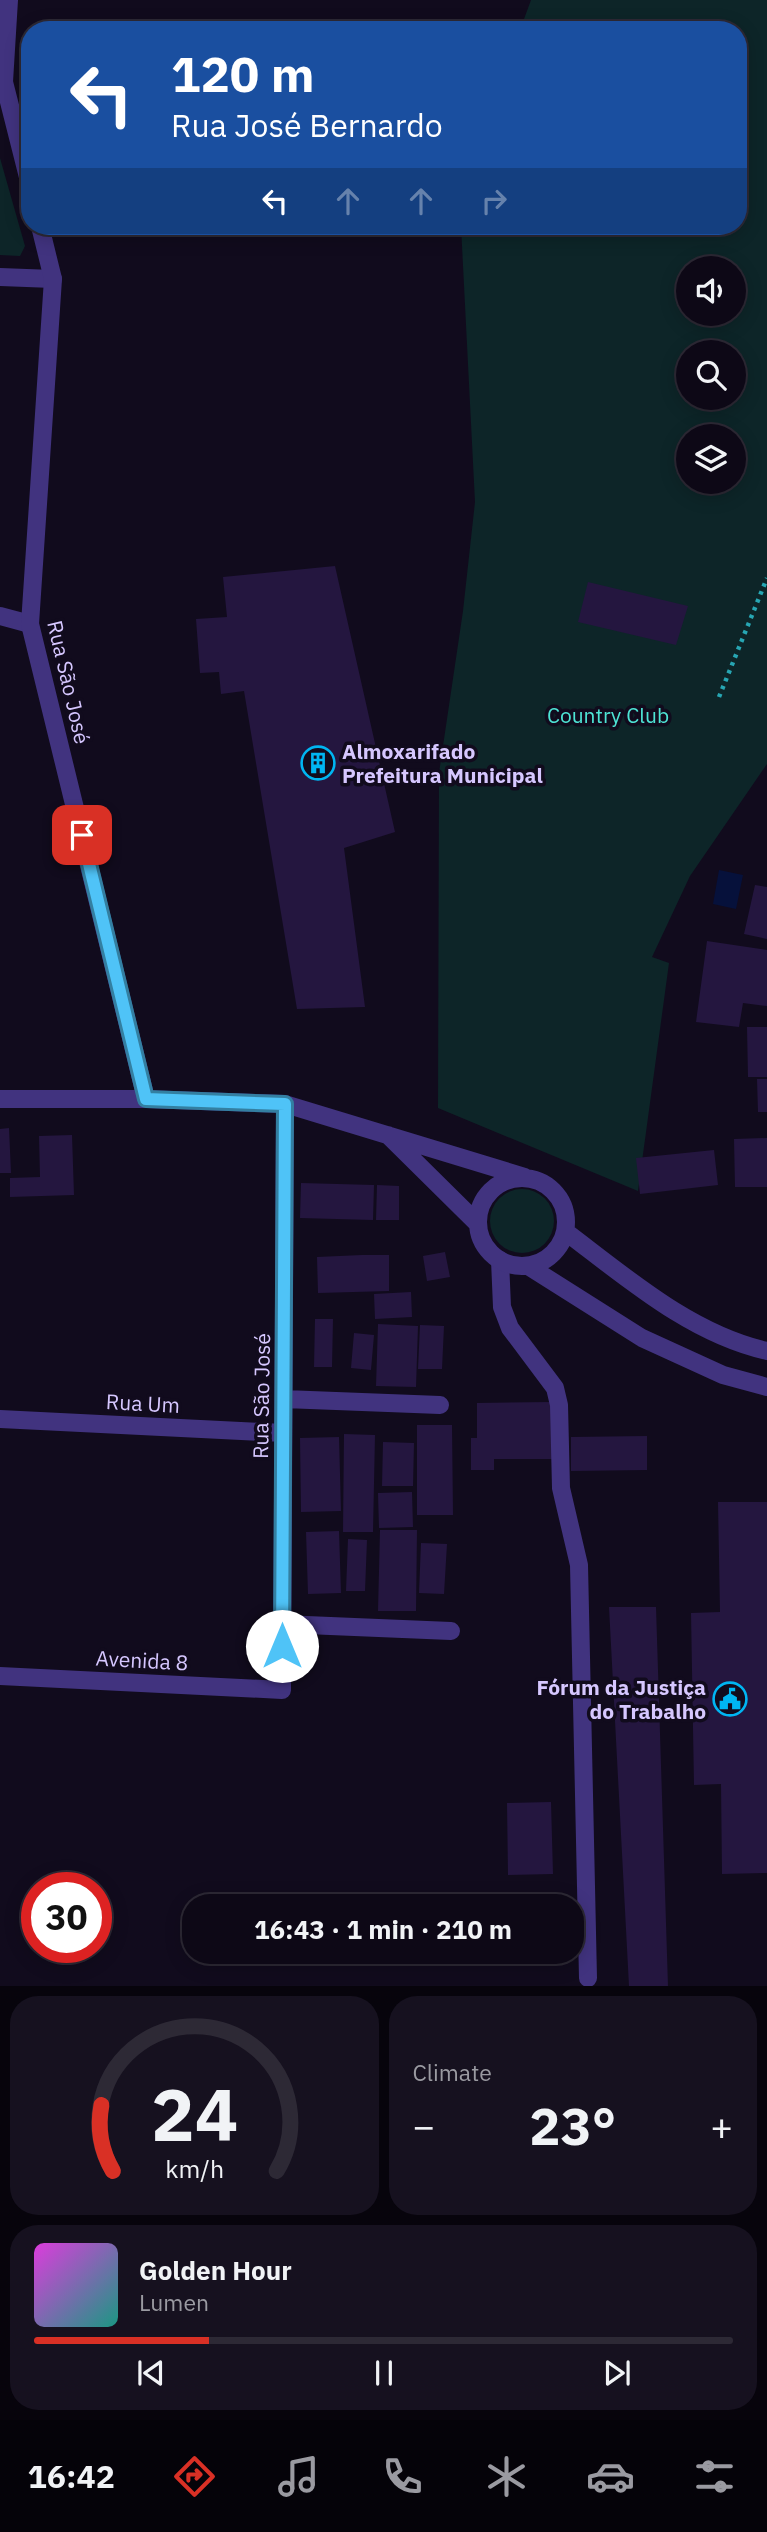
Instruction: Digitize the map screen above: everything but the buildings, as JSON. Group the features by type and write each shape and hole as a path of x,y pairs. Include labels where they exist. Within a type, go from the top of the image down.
{"street":[{"path":"9,0 2,84 21,153"},
{"name":"Rua São José","path":"42,235 53,279 30,624 146,1099"},
{"path":"0,277 53,279"},
{"path":"0,616 30,624"},
{"path":"0,1099 146,1099 285,1104 540,1181 553,1189 563,1201 567,1216 566,1232 553,1254 528,1266 500,1260 488,1250 480,1237 478,1223 480,1208 486,1195 497,1185 510,1179 525,1177"},
{"name":"Rua São José","path":"282,1690 285,1104"},
{"path":"386,1133 478,1223"},
{"path":"566,1232 658,1302 742,1346 767,1351"},
{"path":"500,1260 502,1307 510,1328 555,1388 559,1405 561,1488 579,1565 588,1978"},
{"path":"528,1266 642,1338 723,1375 767,1387"},
{"path":"284,1399 440,1405"},
{"name":"Rua Um","path":"0,1419 283,1433"},
{"path":"282,1624 451,1631"},
{"name":"Avenida 8","path":"0,1676 282,1690"}],"path":[{"path":"719,697 767,578"}],"green space":[{"name":"Country Club","path":"531,0 767,0 767,764 690,876 652,957 669,963 638,1191 438,1108 439,773 463,611 475,502 461,235 747,235 747,21 523,21"},
{"path":"0,158 25,246 20,256 0,255"},
{"path":"516,1189 528,1189 545,1198 552,1209 552,1233 545,1244 528,1253 516,1253 504,1248 495,1239 490,1227 490,1215 495,1203 504,1194"}],"shaded area":[{"path":"719,870 743,875 736,909 713,904"}],"place":[{"name":"Almoxarifado Prefeitura Municipal","path":"318,763"},
{"name":"Fórum da Justiça do Trabalho","path":"730,1699"}],"route":[{"path":"82,835 146,1099 285,1104 282,1646"}]}
